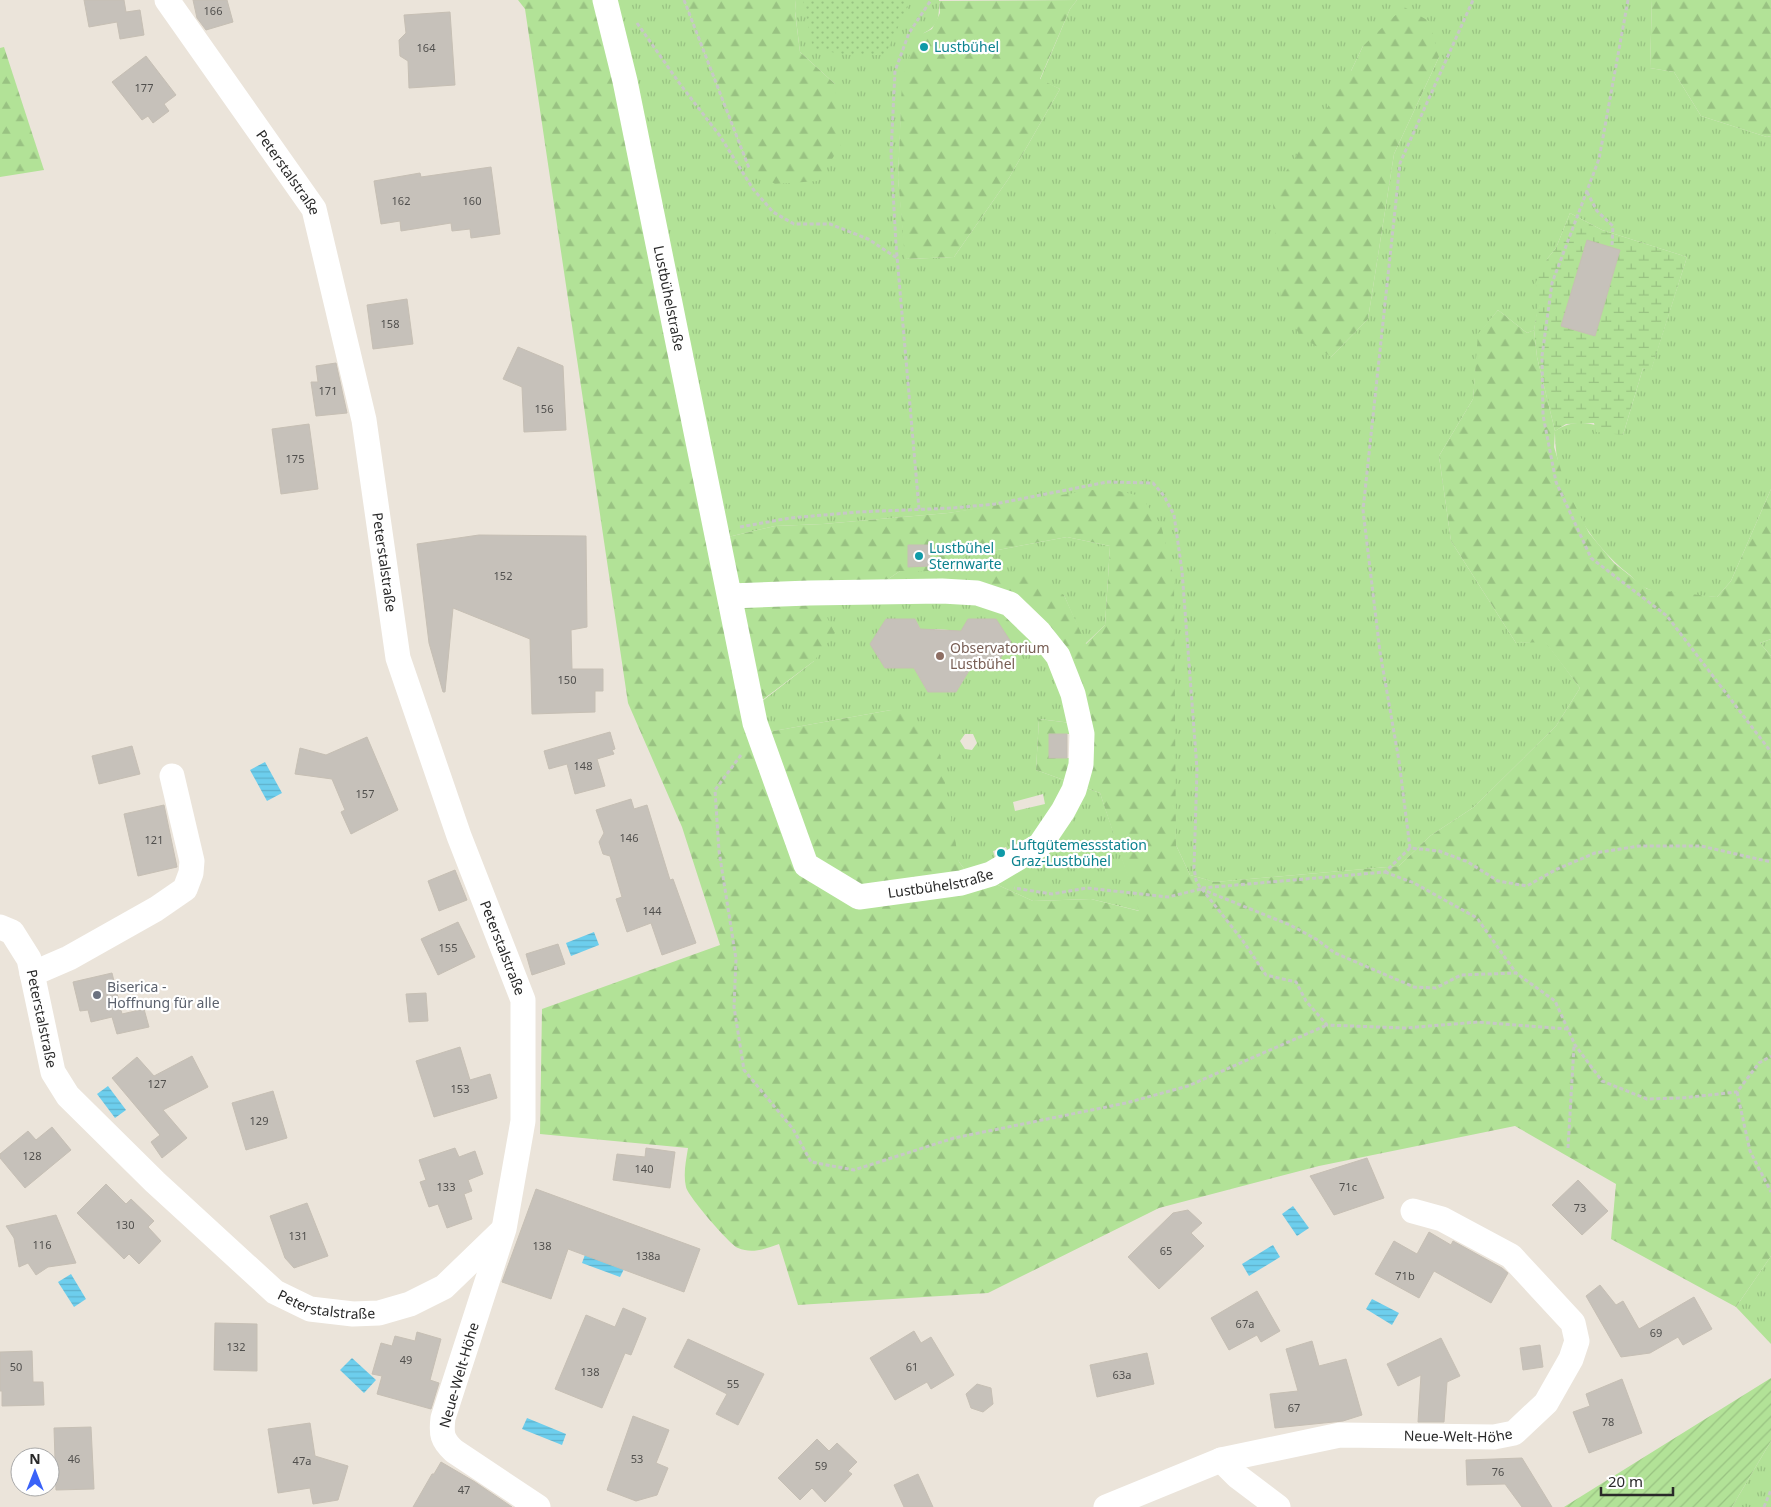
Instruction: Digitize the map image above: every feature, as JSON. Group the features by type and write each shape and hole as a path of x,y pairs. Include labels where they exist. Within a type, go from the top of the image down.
{"street":[{"name":"Peterstalstraße","path":"0,927 12,932 29,959 53,1072 68,1096 155,1182 275,1292 310,1309 353,1314 379,1313 410,1304 444,1287 504,1229 524,1121 524,1000 459,836 398,658 364,420 314,209 167,0"},
{"name":"Lustbühelstraße","path":"605,0 625,81 730,596 759,734 806,865 859,897 961,883 991,874 1040,845 1063,811 1074,790 1081,765 1082,734 1074,694 1058,656 1039,632 1010,604 977,593 846,592 730,596"},
{"path":"32,974 69,958 156,908 185,888 191,872 192,861 172,776"},
{"name":"Neue-Welt-Höhe","path":"1118,1505 1221,1460 1340,1435 1501,1436 1514,1433 1546,1403 1571,1359 1577,1341 1573,1323 1511,1256 1442,1219 1413,1211"},
{"name":"Neue-Welt-Höhe","path":"504,1229 443,1418 441,1432 444,1442 454,1451 538,1507"},
{"path":"1221,1460 1237,1476 1278,1507"}],"path":[{"path":"684,0 749,168"},
{"path":"919,509 891,154 895,71 909,33 931,0"},
{"path":"1410,848 1399,761 1380,652 1363,510 1400,163 1473,0"},
{"path":"1628,0 1599,159 1552,283 1542,356 1543,415 1556,482 1591,558 1667,616 1771,752"},
{"path":"632,15 680,84 720,136 752,189 773,212 794,224 830,224 868,239 898,258"},
{"path":"1586,192 1597,210 1613,226 1612,245"},
{"path":"717,531 790,518 996,504 1107,482 1153,483 1164,496 1174,515 1182,571 1197,769 1194,868 1196,880 1243,941 1266,975 1296,982 1306,1001 1327,1025"},
{"path":"759,734 715,790 719,851 736,959 734,1008 744,1070 793,1129 811,1162 854,1170 954,1138 1126,1103 1188,1086 1327,1025 1405,1028 1478,1022 1568,1029"},
{"path":"1385,872 1410,848 1438,851 1468,862 1498,881 1528,886 1555,870 1595,853 1639,846 1701,846 1771,862"},
{"path":"991,874 1016,889 1052,894 1087,888 1168,896 1201,888 1385,872 1414,883 1477,918 1516,973 1554,1002 1574,1045 1602,1081 1647,1099 1682,1098 1737,1092 1759,1063 1771,1056"},
{"path":"1201,888 1290,925 1316,939 1335,953 1414,987 1436,988 1461,975 1516,973"},
{"path":"1568,1148 1574,1045"},
{"path":"1737,1092 1750,1151 1771,1192"},
{"path":"1764,1507 1771,1490"}],"green space":[{"path":"518,0 610,0 728,537 775,526 823,524 948,513 1105,488 1141,496 1161,525 1174,579 1176,845 1190,875 1215,882 1399,866 1430,836 1474,807 1556,726 1580,688 1545,642 1516,643 1451,541 1439,456 1473,399 1478,334 1498,310 1527,333 1534,330 1537,357 1555,431 1554,447 1567,490 1589,533 1614,563 1647,589 1717,597 1731,581 1771,489 1771,639 1760,643 1771,656 1771,1256 1736,1307 1611,1239 1616,1184 1515,1126 1319,1166 1159,1208 988,1293 798,1305 779,1244 753,1251 738,1248 718,1229 688,1192 685,1182 685,1168 688,1148 540,1134 542,1009 720,945 682,827 628,703 525,9","holes":["1067,537 1110,546 1105,625 1086,644 1064,595 1017,571 979,575 974,608 1008,622 1036,614 1087,725 1039,719 1036,770 1100,793 1139,911 1091,899 1033,901 965,870 959,862 937,737 915,719 891,710 768,732 761,701 814,661 835,633 811,586 881,584 900,571 950,571 965,556","1049,734 1073,734 1073,758 1050,758"]},
{"path":"610,0 684,0 749,168 835,84 800,52 795,11 796,0 939,0 938,19 933,27 924,33 901,112 898,178 906,259 954,257 1009,178 1060,89 1040,80 1070,9 1077,0 1652,0 1650,68 1674,72 1701,116 1767,137 1771,136 1771,489 1731,581 1717,597 1672,594 1648,589 1643,587 1615,562 1600,547 1576,512 1560,472 1556,452 1555,431 1563,426 1580,423 1597,425 1623,435 1643,368 1651,370 1687,257 1602,230 1570,213 1556,248 1547,259 1534,330 1527,333 1498,310 1479,334 1473,399 1439,456 1451,541 1516,643 1545,641 1580,688 1556,726 1474,807 1430,836 1399,866 1215,882 1190,875 1176,845 1161,525 1019,503 948,513 823,524 775,526 728,537","holes":["1363,46 1439,57 1394,154 1368,319 1331,357 1351,71"]},
{"path":"684,0 796,0 795,12 800,52 835,84 841,145 818,181 775,184 749,168"},
{"path":"803,0 911,0 885,55 849,55 813,49"},
{"path":"1077,0 1070,9 1040,79 1060,89 1009,178 954,257 905,259 898,178 902,80 913,45 924,33 932,29 940,13 939,1"},
{"path":"1652,0 1771,0 1771,136 1767,137 1701,116 1674,72 1650,68"},
{"path":"1404,7 1429,21 1439,57 1394,154 1368,319 1331,357 1299,334 1281,300 1272,193 1351,71 1363,46"},
{"path":"4,47 44,170 0,177 0,48"},
{"path":"1570,213 1602,230 1687,257 1651,371 1643,368 1623,435 1596,432 1594,423 1566,424 1555,431 1537,357 1534,330 1540,291 1535,284 1547,259 1556,248"},
{"path":"1067,537 1110,546 1105,625 1085,644 1064,595 1036,614 1088,725 1039,719 1036,770 1100,793 1140,911 1091,899 1033,901 965,870 959,862 891,710 768,732 761,702 814,661 811,586 881,584 900,571 950,571 965,556","holes":["886,619 915,619 927,642 935,629 949,630 955,641 1010,642 994,668 970,669 956,692 928,692 914,668 885,668 871,644","965,734 973,734 977,743 972,750 965,749 960,741","1043,794 1045,804 1015,811 1013,802","1006,847 1010,856 996,861 993,851"]},
{"path":"1771,639 1771,656 1760,643"},
{"path":"1771,1256 1771,1344 1736,1307"},
{"path":"1771,1378 1771,1441 1732,1507 1564,1507"},
{"path":"1771,1441 1771,1507 1732,1507"}],"water":[{"path":"265,762 282,793 267,801 250,770"},
{"path":"594,932 599,945 571,956 566,943"},
{"path":"108,1086 126,1110 115,1118 97,1094"},
{"path":"1293,1206 1309,1228 1297,1236 1282,1214"},
{"path":"1273,1245 1280,1257 1249,1276 1242,1264"},
{"path":"587,1249 624,1269 620,1277 582,1263"},
{"path":"71,1274 86,1299 74,1307 58,1282"},
{"path":"1372,1299 1399,1313 1392,1325 1366,1309"},
{"path":"352,1358 376,1380 364,1393 340,1370"},
{"path":"527,1418 566,1434 562,1445 522,1429"}],"building":[{"path":"84,0 124,0 126,12 140,10 144,35 120,39 117,22 89,27"},
{"path":"193,0 227,0 233,22 206,30 197,18"},
{"path":"450,12 455,85 409,88 408,61 400,56 399,40 406,33 404,15"},
{"path":"146,56 176,95 164,104 169,111 153,123 148,116 142,120 112,82"},
{"path":"491,167 500,234 471,238 470,229 452,231 451,223 401,231 400,221 381,224 374,181 420,173 421,177"},
{"path":"1587,240 1620,250 1595,336 1561,326"},
{"path":"407,299 413,344 373,349 367,305"},
{"path":"518,347 563,366 566,430 524,432 522,387 503,379"},
{"path":"336,363 347,413 316,416 311,382 318,382 316,366"},
{"path":"309,424 318,489 281,494 272,429"},
{"path":"479,535 586,536 587,627 571,630 572,669 603,669 603,691 595,691 595,712 532,714 530,639 453,608 445,692 443,692 429,643 417,544"},
{"name":"Lustbühel Sternwarte","path":"908,545 930,545 930,566 908,567"},
{"name":"Observatorium Lustbühel","path":"886,619 915,619 920,629 961,631 968,619 996,619 1011,642 994,668 970,669 956,692 928,692 914,668 885,668 870,644"},
{"path":"610,732 615,749 612,750 614,754 597,759 605,786 575,794 567,764 549,769 544,751"},
{"path":"1049,734 1067,734 1067,758 1049,758"},
{"path":"367,737 398,810 351,834 341,812 345,810 332,779 295,774 300,748 326,755"},
{"path":"132,746 140,774 99,784 92,756"},
{"path":"631,799 634,809 647,805 670,880 673,879 696,943 662,955 651,923 627,932 616,899 622,897 610,856 603,854 599,842 604,833 596,810"},
{"path":"164,805 177,867 138,876 124,814"},
{"path":"455,870 467,900 439,911 428,881"},
{"path":"458,922 475,957 438,975 421,939"},
{"path":"558,944 565,964 532,975 526,954"},
{"name":"Biserica - Hoffnung für alle","path":"112,973 122,1014 144,1009 149,1027 117,1034 112,1017 91,1022 88,1010 80,1011 73,982"},
{"path":"426,993 428,1021 409,1022 406,994"},
{"path":"460,1047 470,1080 490,1074 497,1098 434,1117 416,1061"},
{"path":"192,1056 208,1087 163,1110 187,1138 162,1158 151,1142 160,1135 112,1078 137,1057 154,1076"},
{"path":"273,1091 287,1138 246,1150 232,1103"},
{"path":"52,1127 71,1150 25,1188 0,1158 0,1154 28,1131 36,1140"},
{"path":"455,1148 459,1157 475,1151 483,1174 468,1180 472,1191 464,1194 472,1219 447,1228 438,1204 429,1207 420,1182 426,1180 419,1160"},
{"path":"646,1148 675,1152 670,1188 613,1180 617,1154 645,1157"},
{"path":"1367,1158 1384,1198 1334,1215 1310,1176"},
{"path":"1578,1180 1608,1211 1582,1235 1552,1205"},
{"path":"106,1184 126,1204 131,1199 154,1221 148,1227 161,1241 139,1264 129,1254 124,1259 77,1213"},
{"path":"536,1189 700,1249 684,1292 568,1249 551,1299 502,1282"},
{"path":"307,1203 328,1256 294,1268 285,1258 270,1216"},
{"path":"1188,1210 1202,1223 1191,1233 1204,1246 1159,1289 1128,1257 1173,1213"},
{"path":"56,1215 76,1263 48,1267 36,1275 28,1263 19,1267 14,1238 6,1226"},
{"path":"1429,1232 1451,1245 1453,1241 1508,1273 1491,1303 1434,1271 1419,1298 1375,1274 1394,1241 1417,1254"},
{"path":"1600,1285 1616,1305 1623,1301 1639,1329 1694,1297 1712,1329 1683,1345 1678,1337 1650,1353 1621,1357 1586,1296"},
{"path":"1257,1291 1280,1331 1261,1342 1257,1335 1229,1350 1211,1318"},
{"path":"623,1308 646,1318 631,1355 625,1353 602,1408 555,1389 586,1315 615,1327"},
{"path":"215,1323 257,1324 257,1371 214,1370"},
{"path":"914,1331 921,1343 931,1337 954,1375 931,1389 927,1382 895,1400 870,1358"},
{"path":"417,1332 441,1339 430,1380 439,1383 431,1409 377,1394 382,1376 372,1374 381,1343 392,1346 395,1336 415,1341"},
{"path":"1441,1338 1460,1376 1447,1382 1444,1422 1418,1422 1421,1375 1398,1386 1387,1364"},
{"path":"688,1339 764,1374 738,1425 716,1414 727,1394 674,1367"},
{"path":"1312,1341 1319,1366 1346,1359 1362,1415 1343,1421 1275,1428 1270,1394 1298,1391 1286,1349"},
{"path":"1540,1345 1543,1367 1523,1370 1520,1348"},
{"path":"32,1351 33,1382 43,1382 44,1405 2,1406 0,1352"},
{"path":"1147,1353 1154,1384 1097,1397 1090,1365"},
{"path":"1622,1379 1642,1433 1589,1453 1573,1412 1590,1406 1586,1394"},
{"path":"977,1384 991,1388 993,1404 983,1412 971,1408 966,1394"},
{"path":"633,1416 669,1430 656,1463 668,1468 657,1495 636,1501 607,1490"},
{"path":"310,1423 315,1456 348,1466 338,1500 313,1504 310,1488 278,1493 268,1429"},
{"path":"91,1427 94,1489 60,1490 60,1447 55,1447 54,1428"},
{"path":"817,1439 829,1451 837,1443 857,1462 848,1471 852,1474 825,1502 812,1488 800,1500 778,1478"},
{"path":"1522,1458 1552,1507 1522,1507 1505,1484 1467,1485 1466,1460"},
{"path":"441,1462 475,1482 512,1507 413,1507"},
{"path":"918,1474 933,1507 904,1507 894,1485"}],"place":[{"name":"Lustbühel","path":"924,47"},
{"name":"Lustbühel Sternwarte","path":"919,556"},
{"name":"Observatorium Lustbühel","path":"940,656"},
{"name":"Luftgütemessstation Graz-Lustbühel","path":"1001,853"},
{"name":"Biserica - Hoffnung für alle","path":"97,995"}]}
